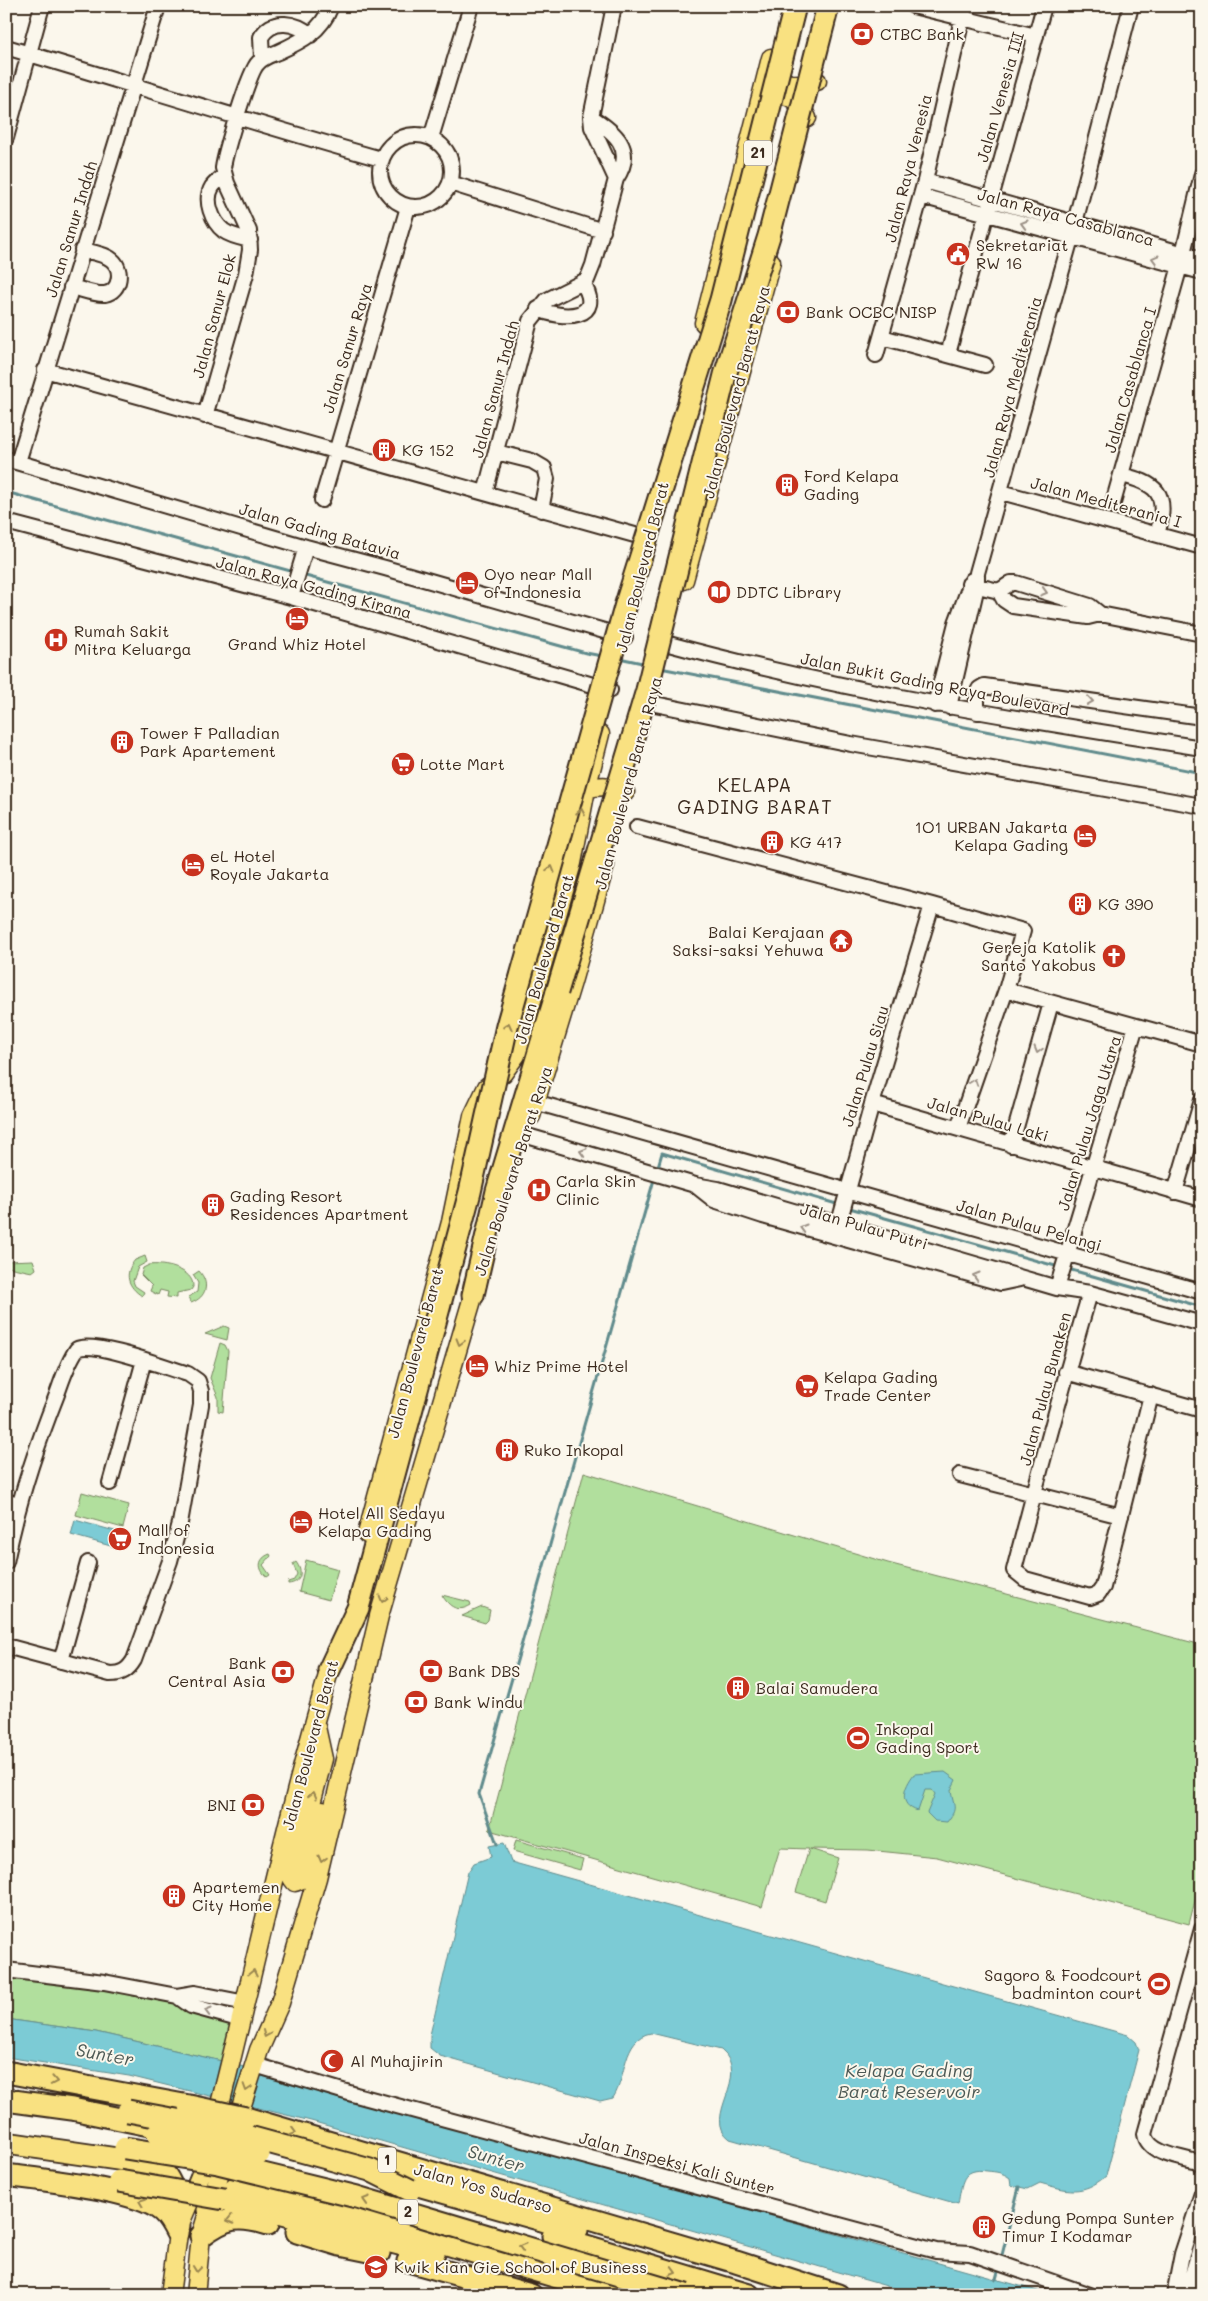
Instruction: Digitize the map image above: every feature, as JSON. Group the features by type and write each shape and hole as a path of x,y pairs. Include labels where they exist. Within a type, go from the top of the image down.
{"highway":[{"name":"21","path":"329,1670 358,1608 470,1192 510,1017 626,604 720,300 795,6"},
{"path":"473,1295 497,1191 647,690 725,375 779,200 828,6"},
{"name":"Jalan Yos Sudarso","path":"6,2072 246,2118 736,2262 838,2295"},
{"path":"6,2092 209,2126 370,2170 410,2190"},
{"path":"6,2100 72,2109 156,2126 192,2130 203,2127 214,2129"},
{"name":"2","path":"6,2110 218,2144 410,2190 576,2244 749,2295"},
{"path":"239,2115 240,2130 245,2134 499,2209 726,2270 764,2272"},
{"path":"152,2164 161,2153 162,2146 160,2132 156,2126"},
{"name":"2","path":"6,2130 218,2163 287,2179 357,2197 686,2295"},
{"path":"6,2143 152,2164 162,2169 168,2177 176,2204 178,2229"},
{"path":"6,2163 224,2199 584,2295"},
{"path":"6,2175 94,2188 136,2199 162,2211 178,2229"},
{"path":"208,2210 236,2187 254,2186 567,2280 631,2295"},
{"path":"201,2236 216,2224 230,2219 247,2218 340,2245 381,2253 531,2295"}],"main road":[{"name":"Jalan Boulevard Barat","path":"170,2295 178,2229 203,2169 214,2129 244,2012 274,1882 329,1670 451,1222 473,1116 487,1087 502,1074 516,1055 572,863 586,789 784,6"},
{"name":"Jalan Boulevard Barat Raya","path":"396,1552 430,1447 473,1295 577,965 652,696 664,646 728,423 817,81 834,6"},
{"path":"768,69 782,82 802,85 817,81"},
{"path":"760,101 775,95 792,98 799,103 807,120"},
{"path":"586,789 600,785 615,787 625,792"},
{"name":"Jalan Boulevard Barat","path":"195,2295 201,2236 208,2210 254,2066 280,2002 317,1878 372,1641 396,1552"},
{"path":"315,1724 323,1759 293,1870 292,1878 294,1882 300,1880 303,1875 317,1833 357,1668 372,1641"}],"street":[{"path":"6,138 42,6"},
{"name":"Jalan Sanur Indah","path":"12,460 45,370 158,6"},
{"path":"250,240 226,232 212,216 208,201 212,188 224,176 224,160 251,71 262,59 311,35 326,19 331,6"},
{"path":"431,138 471,6"},
{"path":"538,309 568,317 582,312 588,306 588,292 582,282 590,274 616,179 592,127 591,117 591,106 614,6"},
{"path":"913,6 962,13 1036,36"},
{"name":"Jalan Venesia III","path":"948,354 1044,6"},
{"name":"Jalan Raya Mediterania","path":"942,706 974,581 1001,492 1071,238 1131,6"},
{"name":"Jalan Raya Venesia","path":"876,355 925,181 962,13"},
{"path":"262,59 260,42 264,33 269,28 290,23 311,35"},
{"path":"6,47 134,85 238,119 381,159"},
{"path":"421,135 431,138 440,144 451,162 450,183 445,192 433,202 418,207 408,207 394,200 384,189 379,169 381,159 386,150 401,137 421,135"},
{"name":"Jalan Casablanca I","path":"1113,503 1181,260 1202,174"},
{"name":"Jalan Sanur Elok","path":"205,416 246,274 250,240 246,222 224,176"},
{"name":"Jalan Raya Casablanca","path":"925,181 1075,223 1181,260 1202,272"},
{"path":"450,183 603,231"},
{"name":"Jalan Raya Casablanca","path":"921,196 1071,238 1181,260 1202,259"},
{"name":"Jalan Sanur Raya","path":"322,500 334,451 408,207"},
{"path":"71,287 106,294 114,290 118,285 119,274 114,262 110,258 82,250"},
{"name":"Jalan Sanur Indah","path":"485,493 530,321 547,300 582,282"},
{"path":"882,337 985,365"},
{"path":"45,370 649,539"},
{"path":"496,452 532,461 544,468 547,479 542,510"},
{"name":"Jalan Gading Batavia","path":"12,460 304,552 385,568 623,643"},
{"path":"1121,475 1147,482 1157,490 1162,506 1158,531"},
{"name":"Jalan Mediterania I","path":"1001,492 1202,546"},
{"name":"Jalan Raya Gading Kirana","path":"6,522 291,597 612,686"},
{"path":"291,597 304,552"},
{"path":"974,581 1000,591 1004,600 1013,606 1088,617 1100,614 1202,634"},
{"path":"1000,591 1011,583 1016,583 1090,606 1100,614"},
{"name":"Jalan Bukit Gading Raya Boulevard","path":"664,646 942,706 1202,748"},
{"path":"977,712 977,696 979,689 984,686 1202,718"},
{"path":"652,696 861,746 1202,806"},
{"path":"637,827 932,905 1022,931 1006,990 958,1128"},
{"name":"Jalan Pulau Siau","path":"838,1228 843,1192 872,1104 932,905"},
{"path":"1006,990 1202,1044"},
{"path":"1011,1145 1051,1003"},
{"name":"Jalan Pulau Jaga Utara","path":"1058,1285 1136,1026"},
{"path":"1175,1192 1202,1100"},
{"name":"Jalan Pulau Pelangi","path":"535,1102 654,1134 843,1192 1066,1256 1202,1292"},
{"name":"Jalan Pulau Laki","path":"872,1104 1202,1199"},
{"name":"Jalan Pulau Putri","path":"524,1136 694,1185 714,1200 838,1228 955,1264 1001,1283 1024,1278 1090,1293 1202,1324"},
{"name":"Jalan Pulau Bunaken","path":"1090,1293 1066,1372 1014,1570 1025,1579 1090,1597 1098,1594 1102,1587 1121,1516"},
{"path":"6,1562 13,1504 69,1364 78,1349 89,1346 144,1360 188,1374 198,1380 201,1385 201,1405 180,1523 170,1561 134,1660 128,1669 119,1674 110,1674 6,1646"},
{"path":"110,1484 144,1360"},
{"path":"1066,1372 1202,1410"},
{"path":"960,1475 1035,1495 1108,1511 1121,1516 1151,1395"},
{"path":"61,1661 88,1563"},
{"path":"1202,1929 1145,2134 1146,2141 1154,2149 1202,2163"},
{"path":"6,1970 104,1982 178,1996 191,2006 244,2012"},
{"name":"Jalan Inspeksi Kali Sunter","path":"254,2066 936,2251 970,2253 1090,2295"},
{"path":"1174,2295 1182,2254 1202,2193"},
{"path":"1186,2295 1202,2242"}],"green space":[{"path":"145,1256 147,1262 138,1267 133,1281 135,1286 144,1292 142,1296 133,1289 128,1275 131,1265 135,1260"},
{"path":"33,1260 36,1269 32,1272 8,1267 6,1264 7,1261"},
{"path":"149,1265 177,1268 189,1276 193,1287 191,1290 177,1293 177,1298 167,1297 168,1292 160,1290 158,1295 150,1291 152,1286 141,1275 143,1268"},
{"path":"199,1271 205,1280 205,1289 201,1297 191,1303 188,1297 197,1292 198,1283 193,1275"},
{"path":"224,1326 229,1328 227,1340 205,1334"},
{"path":"220,1343 225,1345 228,1351 223,1412 218,1411 218,1397 210,1378"},
{"name":"Inkopal Gading Sport","path":"584,1472 888,1563 1202,1645 1202,1874 1189,1924 937,1857 868,1850 810,1849 838,1858 825,1901 796,1892 809,1849 780,1848 762,1907 489,1830"},
{"path":"82,1492 129,1505 123,1528 76,1515"},
{"path":"270,1554 271,1556 263,1565 270,1575 267,1577 262,1571 260,1564 263,1558"},
{"path":"306,1560 338,1569 329,1600 299,1592"},
{"path":"296,1562 300,1569 299,1579 288,1584 288,1582 294,1580 297,1574 293,1564"},
{"path":"442,1595 470,1602 471,1605 458,1609 454,1608"},
{"path":"482,1607 490,1610 488,1620 485,1623 462,1616"},
{"path":"516,1840 583,1859 580,1870 513,1851"},
{"path":"6,1970 177,1996 242,2020 226,2062 96,2032 6,2019"}],"water":[{"path":"75,1520 122,1533 118,1548 71,1535"},
{"path":"945,1772 956,1780 951,1790 954,1810 947,1822 935,1821 927,1813 935,1794 932,1790 925,1790 918,1811 907,1805 904,1795 905,1790 914,1774"},
{"name":"Kelapa Gading Barat Reservoir","path":"504,1843 511,1862 1128,2035 1136,2042 1139,2050 1106,2176 1090,2187 1082,2189 1067,2190 1040,2183 1028,2189 1011,2185 1010,2178 1002,2173 978,2170 967,2174 964,2178 958,2204 730,2139 722,2130 720,2119 732,2072 729,2060 721,2050 651,2033 642,2036 630,2050 621,2080 613,2098 600,2101 440,2056 430,2048 430,2035 468,1872 474,1863 491,1857 489,1846"},
{"name":"Sunter","path":"6,2019 96,2032 226,2062 1052,2295 918,2295 311,2121 129,2076 6,2057"}],"waterway":[{"path":"6,492 294,572"},
{"path":"302,575 602,656"},
{"path":"619,658 647,664"},
{"path":"660,668 1202,773"},
{"path":"657,1170 662,1153 840,1205"},
{"path":"497,1844 479,1794 655,1176"},
{"path":"846,1207 1059,1267"},
{"path":"1068,1269 1202,1307"},
{"path":"1001,2259 1019,2187"},
{"path":"996,2279 999,2268"}],"place":[{"name":"CTBC Bank","path":"862,34"},
{"name":"Sekretariat RW 16","path":"958,254"},
{"name":"Bank OCBC NISP","path":"788,312"},
{"name":"KG 152","path":"384,450"},
{"name":"Ford Kelapa Gading","path":"787,485"},
{"name":"Oyo near Mall of Indonesia","path":"467,583"},
{"name":"DDTC Library","path":"719,592"},
{"name":"Grand Whiz Hotel","path":"297,619"},
{"name":"Rumah Sakit Mitra Keluarga","path":"56,640"},
{"name":"Tower F Palladian Park Apartement","path":"122,742"},
{"name":"Lotte Mart","path":"403,764"},
{"name":"1O1 URBAN Jakarta Kelapa Gading","path":"1085,836"},
{"name":"KG 417","path":"772,842"},
{"name":"eL Hotel Royale Jakarta","path":"193,865"},
{"name":"KG 390","path":"1080,904"},
{"name":"Balai Kerajaan Saksi-saksi Yehuwa","path":"841,941"},
{"name":"Gereja Katolik Santo Yakobus","path":"1114,956"},
{"name":"Carla Skin Clinic","path":"539,1190"},
{"name":"Gading Resort Residences Apartment","path":"213,1205"},
{"name":"Whiz Prime Hotel","path":"477,1366"},
{"name":"Kelapa Gading Trade Center","path":"807,1386"},
{"name":"Ruko Inkopal","path":"507,1450"},
{"name":"Hotel All Sedayu Kelapa Gading","path":"301,1522"},
{"name":"Mall of Indonesia","path":"120,1539"},
{"name":"Bank DBS","path":"431,1671"},
{"name":"Bank Central Asia","path":"283,1672"},
{"name":"Balai Samudera","path":"738,1688"},
{"name":"Bank Windu","path":"416,1702"},
{"name":"Inkopal Gading Sport","path":"858,1738"},
{"name":"BNI","path":"253,1805"},
{"name":"Apartemen City Home","path":"174,1896"},
{"name":"Sagoro & Foodcourt badminton court","path":"1159,1984"},
{"name":"Al Muhajirin","path":"332,2061"},
{"name":"Gedung Pompa Sunter Timur I Kodamar","path":"984,2227"},
{"name":"Kwik Kian Gie School of Business","path":"376,2267"}],"district":[{"name":"KELAPA GADING BARAT","path":"755,796"}]}
